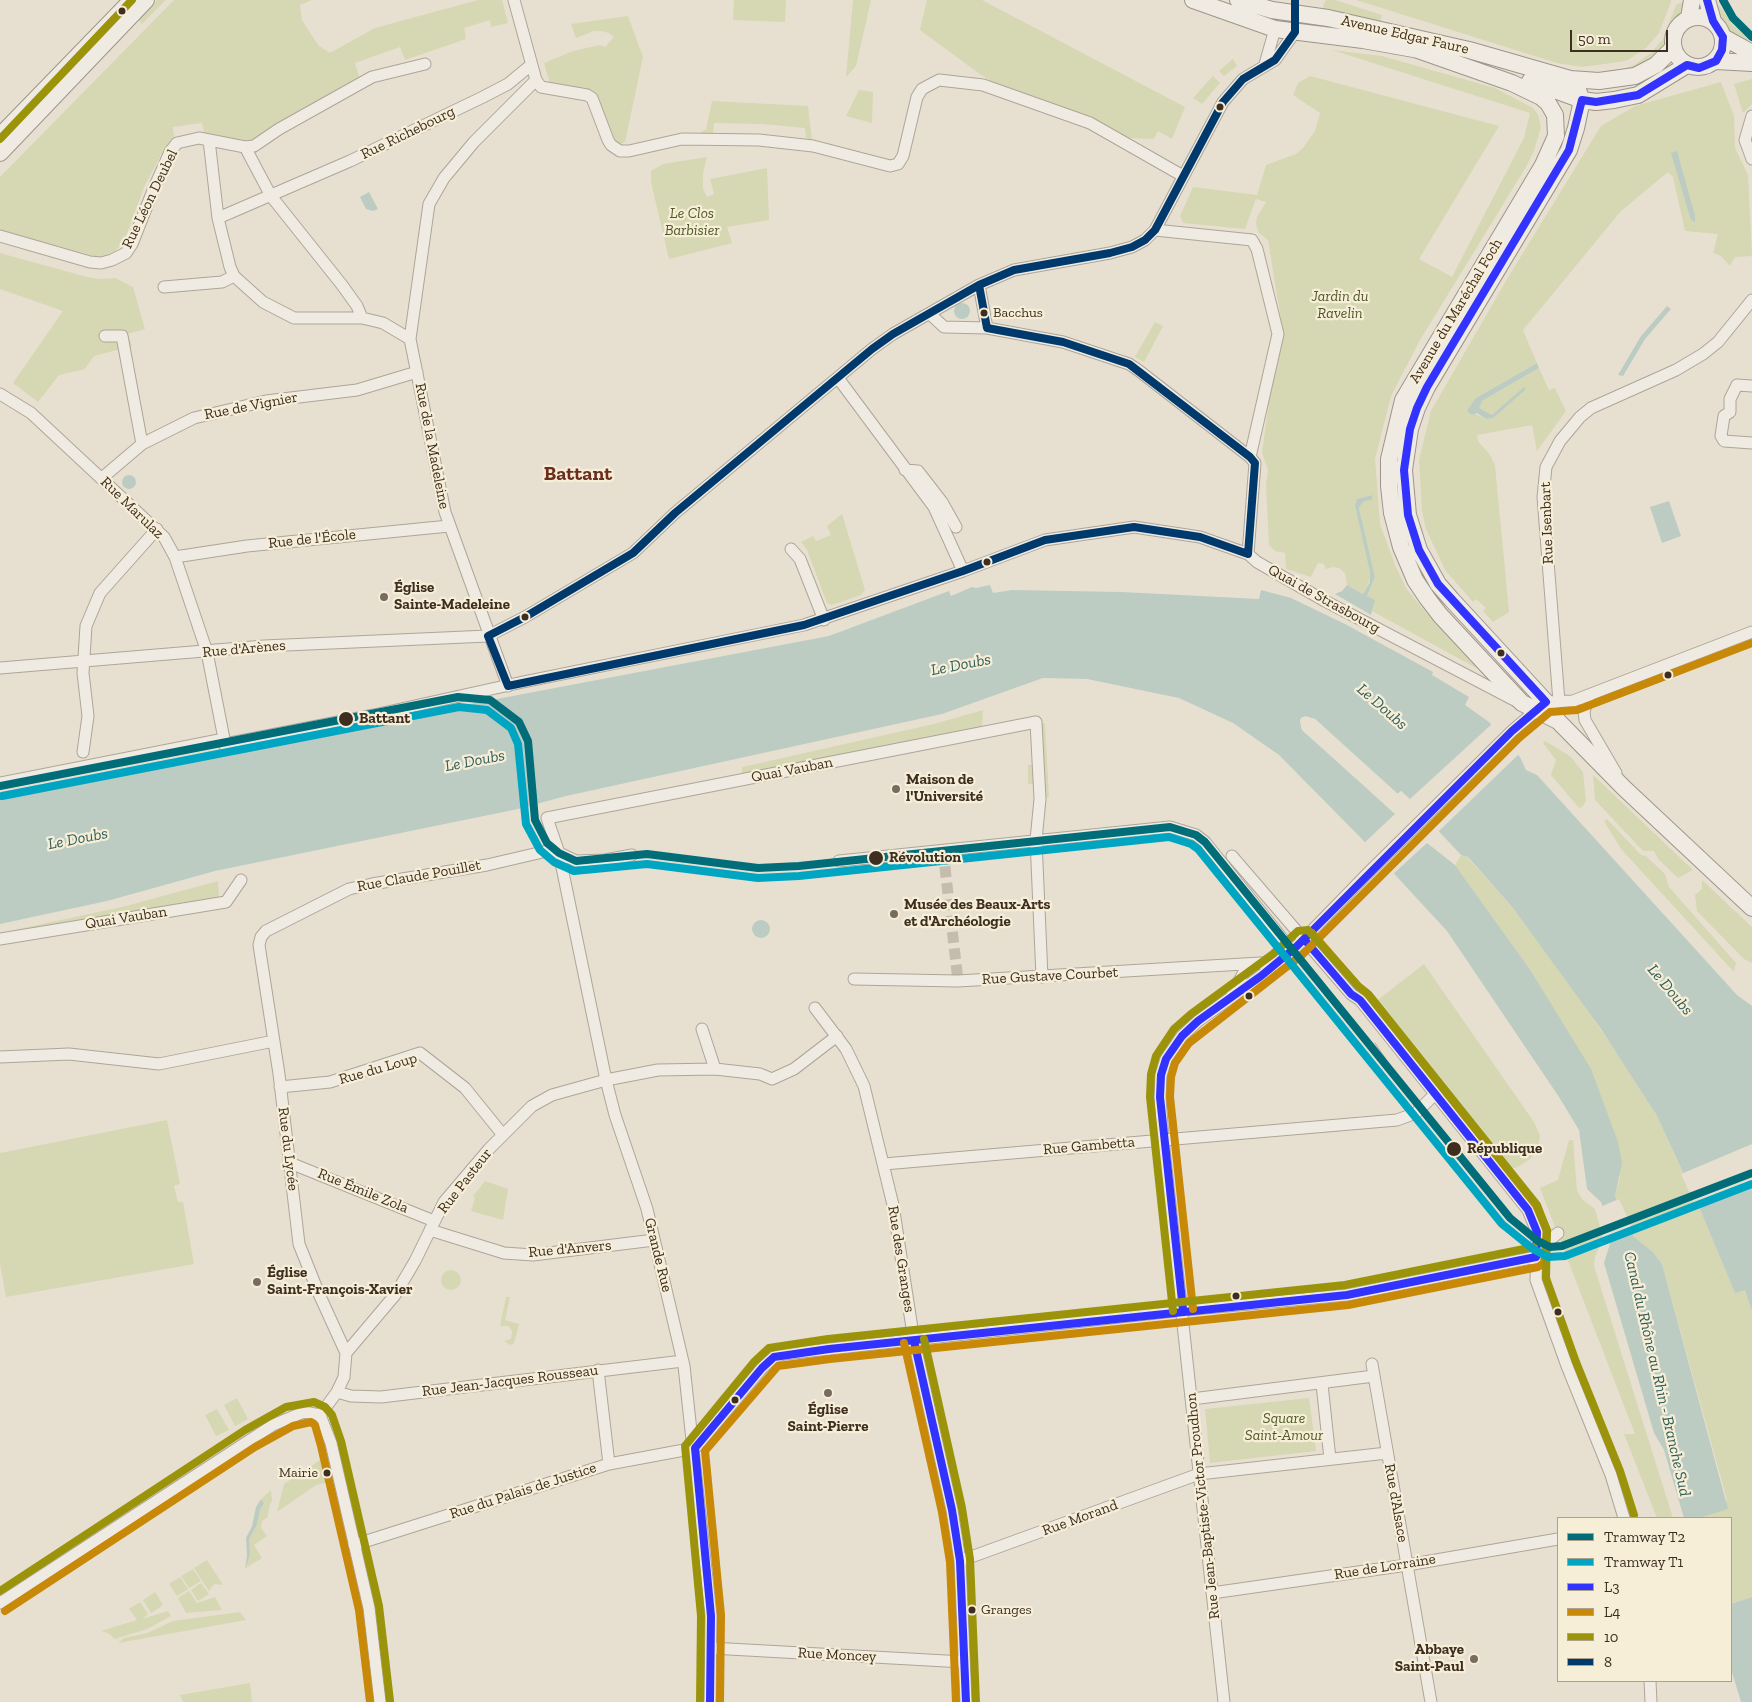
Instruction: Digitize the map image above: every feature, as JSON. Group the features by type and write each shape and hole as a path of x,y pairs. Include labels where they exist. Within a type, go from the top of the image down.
{"main road":[{"path":"0,136 132,0"},
{"path":"0,153 146,0"},
{"name":"Avenue Edgar Faure","path":"1193,0 1276,29 1415,50 1507,71 1585,105"},
{"name":"Avenue Edgar Faure","path":"1238,0 1295,7 1328,18 1469,50 1570,79 1599,81 1635,76 1656,65 1673,48"},
{"path":"1689,18 1692,0"},
{"path":"1707,0 1712,21"},
{"path":"1276,29 1295,7"},
{"path":"1295,7 1295,32"},
{"path":"1716,61 1722,50 1723,37 1720,28 1712,21 1704,17 1689,18 1677,27 1674,34 1673,48 1676,56 1687,65 1699,68 1716,61 1752,63"},
{"path":"1723,37 1752,53"},
{"name":"Avenue Edgar Faure","path":"1415,50 1512,84 1542,97 1548,102 1555,115"},
{"path":"1585,105 1638,96 1687,65"},
{"path":"1570,79 1577,88 1585,105 1568,150 1427,387 1410,429 1404,470 1408,515 1419,550 1427,566 1452,600 1541,705 1624,788 1752,908"},
{"name":"Avenue du Maréchal Foch","path":"1541,705 1440,615 1416,580 1396,530 1389,486 1389,459 1403,400 1543,165 1556,136 1555,115"}],"street":[{"path":"514,0 536,80 541,86 587,95 592,98 608,140 611,145 620,150 629,151 682,139 760,140 813,146 890,166 898,164 903,156 916,97 922,89 939,80 983,85 1090,123 1183,176"},
{"path":"1265,64 1276,29"},
{"path":"488,636 526,617 633,553 675,513 893,334 979,285 1014,270 1110,253 1132,247 1145,240 1155,230 1222,102 1234,88 1265,64 1275,60 1295,32"},
{"path":"362,318 357,306 342,285 271,196 244,147 254,146 280,129 372,77 424,64"},
{"name":"Rue Richebourg","path":"218,218 271,196 483,97 508,84 531,65"},
{"name":"Rue de la Madeleine","path":"508,686 488,636 450,526 434,471 410,339 429,204 444,178 474,142 536,80"},
{"path":"1752,116 1744,140 1752,159"},
{"name":"Rue Léon Deubel","path":"0,236 90,262 101,263 120,257 132,244 170,152 177,143 199,138 244,147"},
{"path":"209,140 218,218 234,276 263,302 294,318 362,318 383,323 410,339"},
{"path":"1155,230 1252,240 1257,249 1278,334 1250,457"},
{"path":"164,287 222,282 234,276"},
{"path":"979,285 988,328"},
{"name":"Rue Isenbart","path":"1541,705 1543,497 1546,467 1560,441 1580,417 1591,408 1676,370 1718,342 1752,300"},
{"path":"930,314 944,327 988,328 1069,343 1129,364 1250,457 1255,463 1248,554"},
{"path":"105,336 122,336 142,444"},
{"name":"Rue de Vignier","path":"102,478 142,444 194,418 266,401 357,390 417,372"},
{"path":"838,378 934,507 963,571"},
{"path":"1752,386 1738,385 1730,398 1730,412 1724,416 1721,436 1724,441 1752,444"},
{"name":"Rue Marulaz","path":"0,394 31,413 157,529 175,557 207,652 225,744"},
{"path":"905,470 918,470 942,502 956,527"},
{"name":"Rue de l'École","path":"175,557 247,546 450,526"},
{"name":"Quai de Strasbourg","path":"0,783 225,744 406,709 824,620 1045,540 1134,527 1200,537 1248,554 1257,562 1325,602 1489,688 1541,705"},
{"path":"83,752 88,716 83,662 86,626 100,593 157,529"},
{"path":"791,549 800,559 824,620"},
{"path":"1541,705 1573,701 1752,632"},
{"name":"Rue d'Arènes","path":"0,668 264,646 488,636"},
{"path":"1589,695 1584,712 1585,720 1624,788"},
{"name":"Rue Jean-Baptiste-Victor Proudhon","path":"1224,1702 1183,1310 1163,1140 1160,1097 1166,1059 1182,1036 1279,962 1304,939 1512,731 1541,705"},
{"name":"Quai Vauban","path":"547,818 1036,722 1040,799 1036,840"},
{"name":"Grande Rue","path":"547,818 559,853 606,1080 615,1115 647,1209 683,1361 695,1448 711,1616 710,1702"},
{"path":"839,861 1170,827 1196,835 1209,847 1292,950"},
{"path":"1036,840 1042,977"},
{"name":"Rue Claude Pouillet","path":"261,937 266,931 348,889 487,864 547,851 559,853"},
{"path":"559,853 576,861 605,860 632,855"},
{"path":"1232,856 1351,994 1360,1000 1528,1210 1537,1232 1538,1284 1567,1366 1611,1475 1624,1517"},
{"name":"Quai Vauban","path":"0,939 226,902 241,880"},
{"name":"Rue du Lycée","path":"261,937 259,945 274,1041 299,1244 346,1353"},
{"name":"Rue Gustave Courbet","path":"854,979 958,981 1247,966 1279,962"},
{"path":"1231,998 1247,966"},
{"name":"Rue des Granges","path":"815,1008 846,1049 864,1086 884,1164 901,1245 914,1341 948,1492 960,1561 966,1702"},
{"path":"702,1028 715,1069"},
{"name":"Rue Pasteur","path":"346,1353 395,1295 415,1262 444,1202 526,1111 552,1095 606,1080 658,1070 715,1069 760,1074 772,1080 794,1069 836,1036"},
{"path":"0,1057 69,1054 159,1064 274,1041"},
{"name":"Rue du Loup","path":"280,1087 330,1082 420,1053 464,1088 503,1135"},
{"name":"Rue Gambetta","path":"884,1164 1398,1120 1416,1112 1435,1094"},
{"name":"Rue Émile Zola","path":"290,1163 432,1226"},
{"name":"Rue d'Anvers","path":"432,1226 504,1253 533,1255 654,1240"},
{"path":"695,1448 762,1368 774,1357 829,1349 1183,1310 1347,1295 1536,1257 1544,1245 1558,1233"},
{"path":"320,1415 337,1392 344,1377 346,1353"},
{"name":"Rue Jean-Jacques Rousseau","path":"337,1392 351,1396 381,1397 683,1361"},
{"name":"Rue d'Alsace","path":"1372,1364 1431,1702"},
{"path":"598,1370 610,1464"},
{"path":"1192,1399 1374,1376"},
{"path":"1322,1384 1330,1459"},
{"path":"0,1603 6,1596 36,1580 273,1425 304,1412 320,1415"},
{"path":"320,1415 331,1443 373,1633 380,1702"},
{"name":"Rue du Palais de Justice","path":"354,1545 610,1464 695,1448"},
{"name":"Rue Morand","path":"960,1561 1200,1474 1387,1453"},
{"name":"Rue de Lorraine","path":"1212,1593 1407,1565 1557,1539"},
{"name":"Rue Moncey","path":"711,1648 964,1662"},
{"path":"1650,1682 1651,1702"}],"green space":[{"path":"157,0 166,0 142,24 138,20"},
{"path":"174,0 312,0 300,5 302,20 318,45 330,53 375,28 478,0 502,0 508,23 491,27 490,20 464,28 466,39 405,60 400,47 355,63 359,77 251,143 204,133 202,123 173,127 174,137 164,149 145,185 124,241 114,252 98,257 0,230 0,177"},
{"path":"734,0 786,0 785,22 733,20"},
{"path":"853,0 871,0 856,66 846,77"},
{"path":"927,0 982,0 1185,107 1172,139 1158,131 1154,139 1126,138 1007,90 981,75 920,30"},
{"path":"1326,0 1335,0 1382,15 1380,24 1324,12 1323,6"},
{"path":"1356,0 1671,0 1671,2 1659,33 1646,48 1626,61 1582,67 1557,63"},
{"path":"1690,1 1683,13 1670,27 1660,54 1643,68 1617,71 1634,65 1651,53 1663,39 1676,5"},
{"path":"1719,5 1733,25 1749,40 1745,46 1734,38 1717,14 1716,7"},
{"path":"628,16 643,57 625,142 620,144 613,140 600,102 594,94 584,88 550,84 544,63 573,51 600,45 605,47 614,37 609,33 594,31 576,38 571,24"},
{"name":"Jardin du Ravelin","path":"1332,50 1382,56 1495,88 1533,108 1538,115 1541,127 1534,151 1526,167 1420,340 1391,396 1375,459 1380,524 1395,565 1406,588 1426,613 1478,669 1372,611 1374,600 1367,596 1375,577 1359,508 1363,502 1373,499 1372,495 1357,499 1371,578 1363,594 1347,585 1345,573 1339,568 1326,569 1324,564 1318,563 1311,577 1286,569 1285,553 1275,551 1269,545 1266,485 1268,470 1262,453 1269,401 1283,332 1268,240 1259,233 1256,224 1257,217 1266,202 1256,199 1245,229 1183,223 1180,216 1193,187 1257,195 1266,165 1296,154 1303,148 1315,131 1320,113 1293,95 1298,83 1310,76 1499,126 1419,259 1452,277 1524,138 1530,113"},
{"path":"1233,59 1237,66 1224,76 1219,71"},
{"path":"1213,76 1220,83 1202,104 1193,98"},
{"path":"1752,79 1752,104 1743,113 1734,84"},
{"path":"1721,82 1734,116 1735,148 1748,175 1752,256 1735,257 1730,266 1721,256 1713,253 1718,234 1685,231 1673,177 1668,172 1621,211 1523,330 1537,363 1476,398 1474,413 1486,419 1493,418 1525,387 1492,415 1478,408 1482,401 1539,368 1549,390 1555,388 1566,411 1537,451 1532,425 1477,435 1478,441 1490,455 1495,465 1509,612 1493,622 1483,611 1486,608 1476,599 1473,602 1445,570 1426,529 1422,511 1419,460 1431,411 1507,279 1601,126 1635,106"},
{"path":"859,90 873,92 872,123 846,116"},
{"path":"712,101 808,106 812,140 806,138 805,128 762,124 714,123 713,135 698,134 706,129"},
{"name":"Le Clos Barbisier","path":"707,157 703,173 703,189 707,197 714,194 710,179 767,168 769,220 727,227 732,243 669,259 651,182 651,171 663,164"},
{"path":"0,253 87,277 99,279 115,278 133,287 145,329 128,334 132,346 94,356 85,369 59,375 38,402 13,383 63,311 0,289"},
{"path":"1155,322 1163,326 1144,362 1135,357"},
{"path":"842,514 865,590 861,595 832,605 827,603 807,550 801,542 813,536 816,541 831,535 827,526"},
{"path":"983,710 982,728 742,774 742,767 934,724"},
{"path":"1045,723 1049,797 1044,798 1040,724"},
{"path":"1545,741 1570,756 1583,772 1586,801 1582,807 1579,808 1551,775 1556,760 1543,743"},
{"path":"1028,765 1035,765 1035,784 1028,784"},
{"path":"1593,775 1693,870 1678,878 1658,859 1654,851 1643,851 1595,800"},
{"path":"1607,819 1641,855 1646,856 1665,874 1669,887 1736,963 1734,972 1621,849 1604,821"},
{"path":"1461,855 1467,857 1513,908 1572,988 1628,1069 1656,1114 1696,1200 1735,1293 1745,1289 1752,1311 1752,1597 1732,1604 1732,1517 1698,1517 1727,1500 1662,1264 1653,1252 1633,1236 1615,1196 1620,1177 1548,1001 1529,968 1455,865"},
{"path":"1702,880 1752,927 1752,963 1744,959 1697,911 1695,895 1702,889"},
{"path":"218,881 219,899 0,933 126,906"},
{"path":"1424,964 1534,1122 1540,1136 1538,1150 1530,1159 1518,1167 1504,1170 1436,1087 1432,1079 1430,1080 1370,1006"},
{"path":"167,1120 180,1184 174,1186 178,1202 183,1202 194,1264 6,1297 0,1264 0,1153"},
{"path":"1569,1140 1573,1140 1577,1191 1583,1200 1595,1209 1603,1238 1595,1257 1594,1266 1673,1517 1657,1517 1624,1434 1635,1434 1540,1188 1558,1180"},
{"path":"485,1181 508,1189 503,1220 471,1211 475,1198 473,1196"},
{"path":"451,1270 458,1273 461,1280 458,1287 451,1290 444,1287 441,1280 444,1273"},
{"path":"506,1297 510,1297 505,1320 519,1324 514,1343 510,1345 504,1341 511,1339 512,1331 508,1326 500,1326"},
{"path":"237,1398 248,1419 235,1426 224,1405"},
{"name":"Square Saint-Amour","path":"1309,1398 1316,1451 1210,1463 1205,1409"},
{"path":"217,1409 229,1430 216,1436 205,1415"},
{"path":"320,1460 330,1482 316,1485 277,1512 284,1484"},
{"path":"271,1490 272,1501 268,1517 262,1521 261,1528 267,1536 254,1545 262,1558 246,1568 250,1555 249,1539 257,1525 260,1510 264,1503 261,1499"},
{"path":"207,1560 223,1585 214,1584 209,1591 194,1568"},
{"path":"193,1569 201,1581 189,1588 181,1576"},
{"path":"180,1577 188,1589 177,1596 169,1584"},
{"path":"201,1583 209,1594 198,1601 191,1590"},
{"path":"189,1591 197,1603 215,1597 222,1610 186,1613 178,1598"},
{"path":"155,1592 163,1605 151,1613 143,1600"},
{"path":"140,1602 148,1614 142,1619 168,1611 171,1616 147,1629 115,1639 108,1633 101,1631 137,1620 129,1609"},
{"path":"240,1612 246,1620 118,1643 124,1638 148,1633 173,1621"},
{"path":"250,1683 252,1702 183,1702 180,1695"}],"water":[{"path":"1677,151 1695,222 1691,220 1671,153"},
{"path":"369,192 378,209 373,211 366,209 360,197"},
{"path":"959,303 965,303 970,308 968,317 959,319 954,314 954,308"},
{"path":"1667,306 1671,309 1645,339 1623,376 1618,375 1641,336"},
{"path":"1537,363 1539,368 1482,401 1479,408 1492,415 1524,387 1526,389 1493,418 1486,419 1477,413 1472,415 1467,411 1476,398"},
{"path":"126,475 132,475 136,482 132,489 126,489 122,485 122,479"},
{"path":"1372,495 1373,499 1363,502 1359,508 1375,577 1367,596 1375,600 1371,615 1335,594 1342,591 1347,585 1363,594 1370,582 1370,572 1355,505 1357,499"},
{"path":"1669,501 1681,536 1662,543 1650,507"},
{"path":"990,585 993,593 1012,590 1122,592 1259,599 1261,590 1291,598 1345,624 1433,672 1432,675 1469,697 1465,705 1489,722 1520,757 1526,770 1537,775 1737,995 1752,1006 1752,1311 1745,1290 1735,1293 1696,1200 1656,1114 1601,1029 1513,908 1468,857 1461,855 1401,791 1398,794 1315,719 1302,717 1300,720 1302,730 1455,865 1529,968 1591,1069 1618,1142 1622,1163 1615,1196 1633,1236 1653,1252 1662,1264 1728,1509 1702,1517 1684,1517 1664,1450 1654,1433 1604,1263 1613,1234 1601,1202 1587,1189 1579,1130 1559,1097 1447,931 1361,838 1279,755 1233,723 1179,698 1087,679 1043,678 942,714 566,796 518,809 215,871 107,901 0,924 0,798 460,706 829,636 949,591 951,596 972,587"},
{"path":"761,920 767,923 770,929 767,935 761,938 755,935 752,929 755,923"},
{"path":"261,1499 264,1503 260,1510 257,1525 249,1539 250,1555 245,1570 247,1555 246,1538 252,1526 256,1507"},
{"path":"1752,1597 1752,1702 1741,1702 1732,1672 1732,1604"}],"pier":[{"path":"1305,716 1315,719 1397,794 1401,791 1410,799 1493,723 1520,753 1438,832 1461,855 1460,857 1401,794 1396,796 1313,721 1303,719 1304,728 1456,863 1455,865 1427,843 1392,875 1363,844 1395,814 1302,730 1300,720"},
{"path":"1752,1144 1752,1183 1695,1205 1681,1174"},
{"path":"1619,1199 1633,1230 1610,1239 1600,1207"}],"tunnel":[{"path":"943,850 958,981"}],"tram line":[{"name":"T2","path":"1723,0 1733,18 1752,37"},
{"name":"T2","path":"0,786 458,697 490,700 519,722 528,741 535,820 547,843 559,853 576,861 647,854 758,868 799,866 1170,827 1196,835 1205,842 1510,1218 1538,1241 1550,1247 1562,1246 1752,1173"},
{"name":"T1","path":"2,796 459,707 487,710 511,728 518,744 526,824 540,850 554,862 574,871 647,864 758,878 799,876 1169,837 1191,844 1198,849 1502,1224 1533,1249 1548,1257 1565,1256 1752,1184"},
{"path":"1375,1043 1400,1080"}],"transit line":[{"name":"10","path":"0,139 132,0"},
{"name":"8","path":"979,285 1014,270 1110,253 1132,247 1145,240 1155,230 1223,102 1243,79 1275,60 1295,32 1295,0"},
{"name":"L3","path":"1183,1310 1160,1097 1161,1075 1166,1059 1182,1036 1198,1021 1261,976 1296,947 1512,731 1546,702 1438,584 1419,550 1408,515 1404,470 1410,429 1417,408 1427,387 1569,150 1582,100 1596,102 1638,95 1687,65 1699,68 1716,61 1722,50 1723,37 1713,21 1707,0"},
{"name":"8","path":"979,285 987,328 1063,342 1129,364 1250,457 1255,463 1248,554 1200,537 1134,527 1045,540 963,571 804,625 508,686 488,636 525,617 633,553 675,513 872,349 893,334 979,285"},
{"name":"L4","path":"1193,1309 1170,1097 1171,1077 1175,1063 1189,1043 1303,954 1519,738 1550,712 1577,710 1752,643"},
{"name":"10","path":"1173,1311 1150,1097 1151,1074 1156,1056 1174,1029 1191,1014 1273,954 1298,931 1308,930 1358,986 1368,994 1537,1205 1547,1231 1546,1278 1576,1362 1620,1471 1634,1515"},
{"name":"L4","path":"720,1702 721,1615 705,1451 778,1366 1348,1305 1538,1267 1544,1263 1547,1230 1536,1205 1368,994 1358,986 1312,933"},
{"name":"L3","path":"710,1702 711,1616 695,1448 762,1368 774,1357 829,1349 1347,1295 1536,1257 1537,1232 1528,1210 1360,1000 1351,994 1304,939"},
{"name":"10","path":"700,1702 701,1616 685,1446 754,1362 769,1348 828,1339 1345,1285 1534,1247"},
{"name":"10","path":"924,1339 962,1508 970,1559 976,1702"},
{"name":"L3","path":"914,1341 952,1510 960,1561 966,1702"},
{"name":"L4","path":"904,1343 942,1512 950,1562 956,1702"},
{"name":"10","path":"0,1591 245,1430 286,1407 314,1402 325,1407 332,1415 341,1441 379,1606 390,1701"},
{"name":"L4","path":"5,1611 255,1447 293,1426 311,1422 315,1425 321,1446 359,1610 370,1702"}],"place":[{"name":"Bacchus","path":"984,313"},
{"name":"Église Sainte-Madeleine","path":"384,597"},
{"name":"Battant","path":"346,719"},
{"name":"Maison de l'Université","path":"896,789"},
{"name":"Révolution","path":"876,858"},
{"name":"Musée des Beaux-Arts et d'Archéologie","path":"894,914"},
{"name":"République","path":"1454,1149"},
{"name":"Église Saint-François-Xavier","path":"257,1282"},
{"name":"Église Saint-Pierre","path":"828,1393"},
{"name":"Mairie","path":"327,1473"},
{"name":"Granges","path":"972,1610"},
{"name":"Abbaye Saint-Paul","path":"1474,1659"}],"district":[{"name":"Battant","path":"578,474"}],"water label":[{"name":"Le Doubs","path":"961,665"},
{"name":"Le Doubs","path":"1382,707"},
{"name":"Le Doubs","path":"475,761"},
{"name":"Le Doubs","path":"78,839"},
{"name":"Le Doubs","path":"1670,990"},
{"name":"Canal du Rhône au Rhin - Branche Sud","path":"1657,1374"}]}
